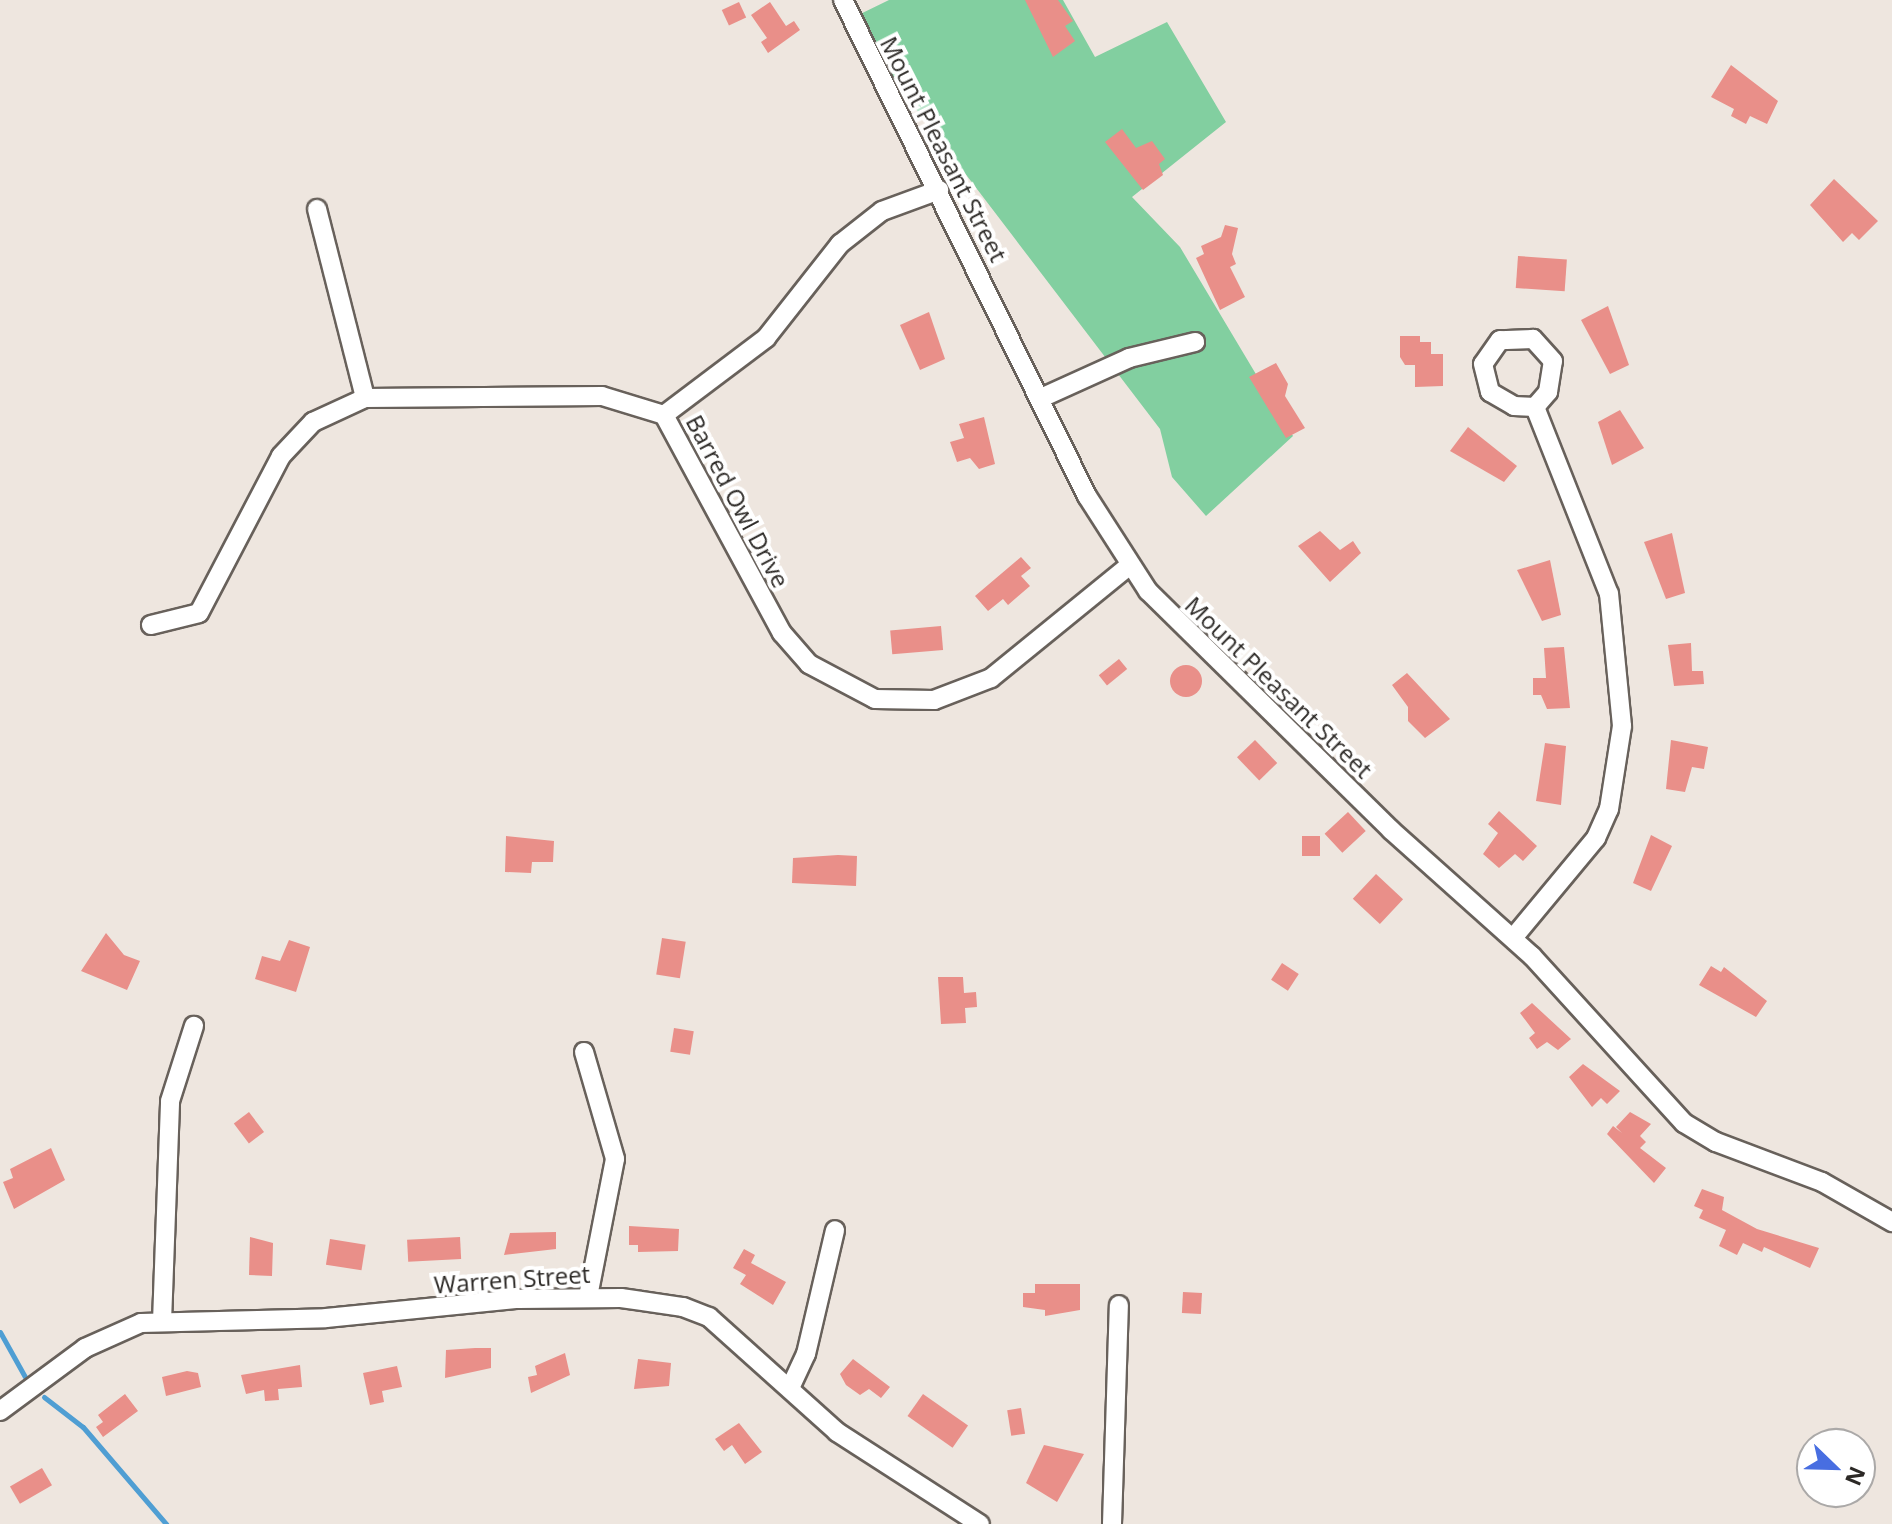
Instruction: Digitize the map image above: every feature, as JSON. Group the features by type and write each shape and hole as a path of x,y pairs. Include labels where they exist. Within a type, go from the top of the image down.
{"street":[{"name":"Mount Pleasant Street","path":"843,0 1041,398 1129,566 1264,708 1513,938 1684,1123 1716,1142 1822,1182 1892,1222"},
{"path":"664,415 766,338 840,244 882,211 939,190"},
{"path":"317,209 365,398"},
{"path":"1041,398 1129,358 1195,342"},
{"name":"Barred Owl Drive","path":"151,625 199,613 281,456 313,422 365,398 602,396 664,415 782,633 809,664 842,687 875,699 934,700 991,678 1129,566"},
{"path":"1513,938 1596,838 1609,809 1622,726 1609,594 1535,407"},
{"path":"162,1322 170,1101 194,1026"},
{"path":"584,1052 615,1159 588,1296"},
{"path":"791,1386 806,1354 835,1230"},
{"name":"Warren Street","path":"0,1411 111,1332 162,1322 326,1318 588,1296 683,1307 709,1317 791,1386 837,1432 980,1524"},
{"path":"1112,1524 1119,1305"}],"green space":[{"path":"889,0 1063,0 1095,57 1167,22 1226,122 1132,197 1180,247 1293,436 1206,516 1172,477 1160,429 848,20"}],"building":[{"path":"1025,0 1058,0 1073,21 1065,26 1075,41 1053,57"},
{"path":"739,2 746,17 729,25 722,10"},
{"path":"770,2 786,26 794,21 800,30 768,53 761,42 767,38 751,15"},
{"path":"1731,65 1778,101 1767,124 1750,116 1746,124 1731,116 1734,109 1711,97"},
{"path":"1122,129 1136,148 1152,141 1165,159 1159,164 1163,175 1143,190 1105,142"},
{"path":"1834,179 1878,221 1859,240 1852,233 1843,242 1810,205"},
{"path":"1225,225 1238,228 1232,254 1236,264 1230,267 1245,297 1220,310 1196,258 1204,254 1201,246 1221,237"},
{"path":"1518,256 1567,259 1565,291 1516,288"},
{"path":"1608,306 1629,365 1610,374 1581,320"},
{"path":"929,312 945,359 920,370 900,325"},
{"path":"1400,336 1420,336 1420,342 1431,342 1431,354 1443,354 1443,386 1415,387 1415,365 1405,365 1400,357"},
{"path":"1276,363 1288,384 1285,396 1305,428 1286,438 1249,377"},
{"path":"1620,410 1644,448 1612,465 1598,422"},
{"path":"984,417 995,464 979,469 970,458 957,462 950,442 964,438 959,424"},
{"path":"1468,427 1517,466 1504,482 1450,451"},
{"path":"1320,531 1340,550 1353,541 1361,553 1330,582 1298,546"},
{"path":"1672,533 1685,593 1666,599 1644,542"},
{"path":"1021,557 1031,568 1021,576 1030,586 1008,605 1003,599 988,611 975,596"},
{"path":"1550,560 1561,615 1542,621 1517,570"},
{"path":"941,626 943,650 892,654 890,630"},
{"path":"1691,643 1692,671 1703,671 1704,684 1674,686 1668,645"},
{"path":"1564,647 1570,708 1547,709 1541,695 1533,695 1533,678 1546,678 1544,648"},
{"path":"1119,659 1127,669 1107,685 1099,675"},
{"path":"1186,665 1197,670 1202,681 1197,692 1186,697 1175,692 1170,681 1175,670"},
{"path":"1407,673 1450,719 1425,738 1408,721 1408,707 1392,685"},
{"path":"1255,740 1277,763 1259,780 1237,757"},
{"path":"1671,740 1708,747 1704,769 1692,767 1685,792 1666,789"},
{"path":"1545,743 1566,746 1561,805 1536,801"},
{"path":"1499,811 1537,846 1523,861 1515,854 1499,868 1483,854 1498,833 1488,824"},
{"path":"1348,812 1366,831 1342,853 1325,834"},
{"path":"1651,835 1672,846 1651,891 1633,883"},
{"path":"506,836 554,841 553,862 532,862 531,873 505,872"},
{"path":"1302,836 1320,836 1320,856 1302,856"},
{"path":"857,856 856,886 792,883 793,858"},
{"path":"1376,874 1403,899 1380,924 1353,899"},
{"path":"106,933 124,955 140,961 127,990 81,971"},
{"path":"662,938 686,942 680,978 656,975"},
{"path":"289,940 310,947 296,992 255,979 262,956 280,961"},
{"path":"1282,963 1299,974 1288,991 1271,980"},
{"path":"1711,966 1721,972 1724,967 1767,1001 1756,1017 1699,985"},
{"path":"938,977 963,977 964,993 976,992 977,1007 965,1008 966,1023 941,1024"},
{"path":"1532,1003 1571,1039 1558,1050 1547,1042 1537,1049 1529,1038 1535,1033 1520,1013"},
{"path":"674,1028 694,1031 690,1055 670,1052"},
{"path":"1583,1064 1620,1091 1607,1104 1601,1098 1592,1107 1569,1077"},
{"path":"249,1112 264,1132 249,1143 234,1123"},
{"path":"1630,1112 1651,1124 1640,1136 1646,1142 1640,1148 1666,1168 1654,1183 1607,1134 1613,1126 1622,1133 1616,1127"},
{"path":"51,1148 65,1180 14,1209 3,1182 13,1178 10,1169"},
{"path":"1702,1189 1724,1197 1722,1210 1757,1229 1819,1248 1810,1268 1764,1247 1762,1252 1743,1243 1737,1255 1719,1246 1726,1230 1699,1218 1703,1210 1694,1206"},
{"path":"629,1226 679,1229 678,1251 638,1252 638,1245 629,1245"},
{"path":"556,1232 556,1249 504,1255 510,1233"},
{"path":"250,1237 273,1243 272,1276 249,1275"},
{"path":"460,1237 461,1259 408,1262 407,1240"},
{"path":"330,1239 366,1245 361,1270 326,1265"},
{"path":"744,1249 755,1255 751,1263 786,1282 773,1305 740,1284 746,1275 733,1268"},
{"path":"1035,1284 1080,1284 1080,1310 1045,1316 1045,1310 1023,1307 1023,1293 1035,1293"},
{"path":"1183,1292 1202,1293 1201,1314 1182,1313"},
{"path":"491,1348 491,1368 445,1378 446,1350"},
{"path":"565,1353 570,1375 531,1393 528,1377 537,1375 535,1366"},
{"path":"638,1359 671,1363 669,1386 634,1389"},
{"path":"853,1359 890,1387 881,1398 869,1389 860,1395 846,1385 840,1374"},
{"path":"300,1365 302,1387 278,1389 279,1400 265,1401 264,1390 246,1394 241,1375"},
{"path":"397,1366 402,1387 382,1391 384,1402 370,1405 363,1373"},
{"path":"187,1371 198,1373 201,1387 166,1396 162,1377"},
{"path":"125,1394 138,1411 103,1437 96,1427 103,1422 98,1415"},
{"path":"923,1394 968,1426 953,1448 908,1416"},
{"path":"1021,1408 1025,1434 1011,1436 1007,1410"},
{"path":"739,1423 762,1452 745,1464 732,1445 724,1451 715,1439"},
{"path":"1044,1445 1084,1454 1057,1502 1026,1483"},
{"path":"42,1468 52,1485 20,1504 10,1486"}],"waterway":[{"path":"0,1332 25,1377"},
{"path":"44,1397 83,1427 166,1524"}]}
